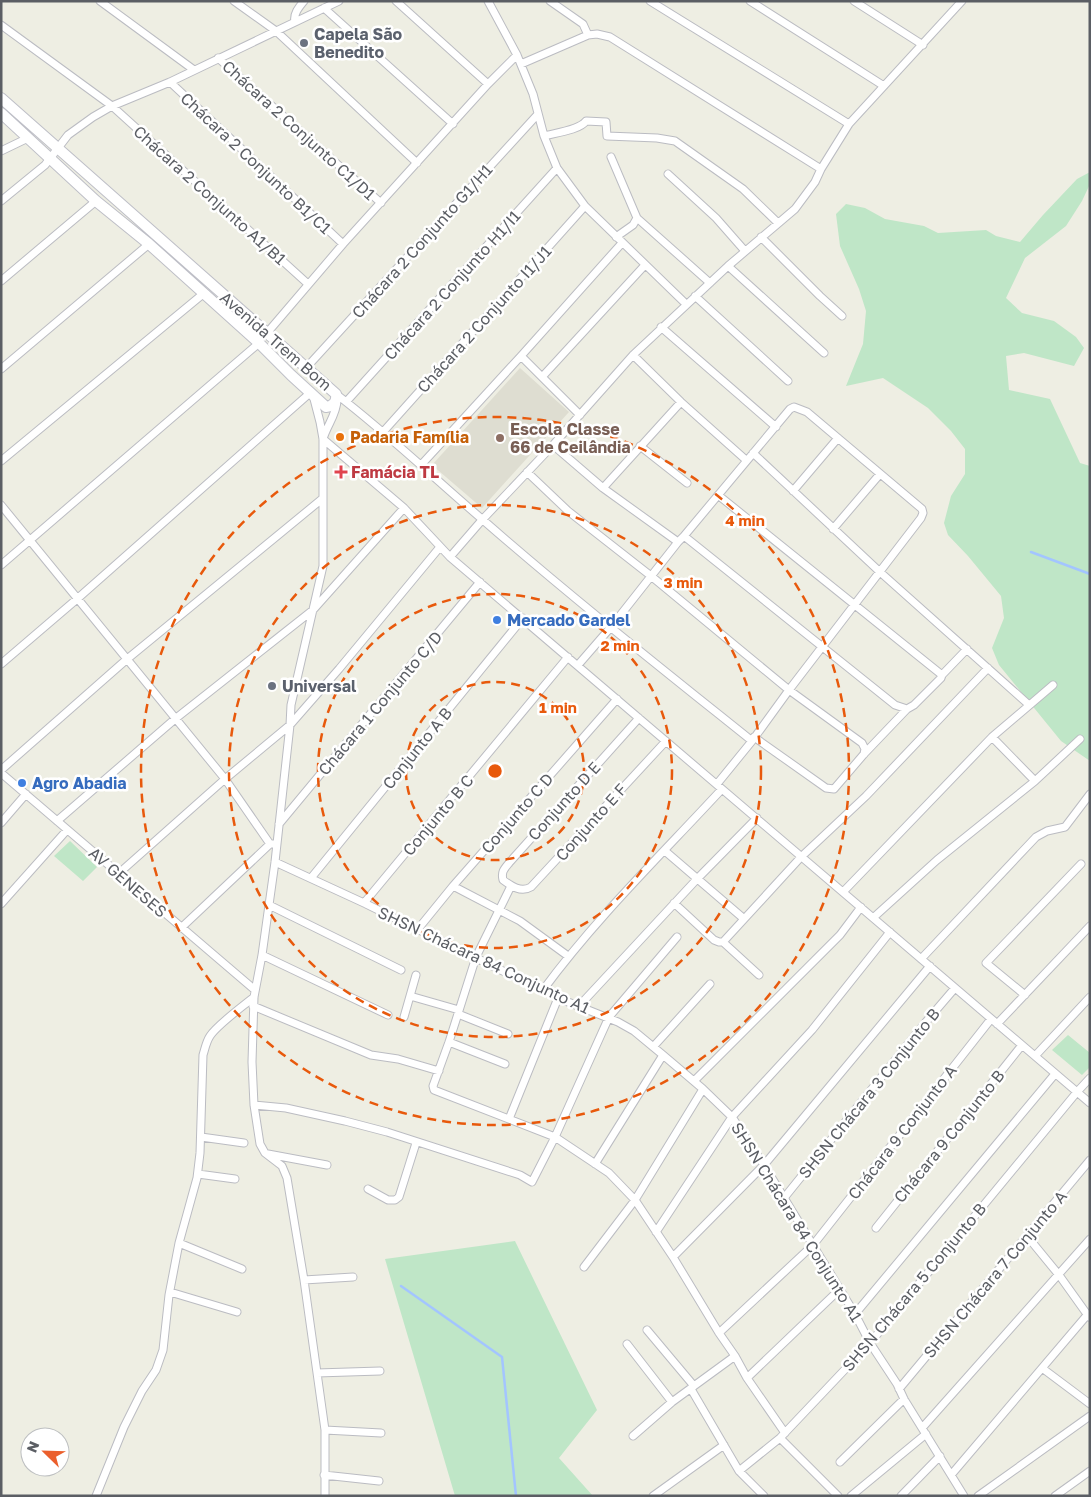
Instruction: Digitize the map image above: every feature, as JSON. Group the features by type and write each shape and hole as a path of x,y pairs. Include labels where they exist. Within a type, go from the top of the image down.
{"street":[{"path":"100,1 194,70"},
{"path":"234,1 276,31 417,163"},
{"path":"294,22 294,18 304,1"},
{"path":"1,201 45,166 68,135 80,124 112,106 170,82 339,1"},
{"path":"396,1 488,84"},
{"path":"488,1 518,55 530,86 544,136 557,168 585,206 686,304"},
{"path":"550,1 583,24 588,35"},
{"path":"650,1 849,124"},
{"path":"750,1 884,86"},
{"path":"854,1 923,45"},
{"path":"450,556 633,355 728,266 795,209 814,182 849,124 923,45 959,2"},
{"path":"324,8 454,124"},
{"name":"Chácara 2 Conjunto A1/B1","path":"1,25 112,106 308,284"},
{"path":"521,64 588,35 597,34 610,37 821,169"},
{"path":"267,333 343,244 454,124 488,84 518,55"},
{"name":"Chácara 2 Conjunto C1/D1","path":"218,58 381,203"},
{"name":"Chácara 2 Conjunto B1/C1","path":"170,82 343,244"},
{"name":"Avenida Trem Bom","path":"1,98 340,398 326,407 259,343 149,244 96,201 1,114"},
{"name":"Chácara 2 Conjunto G1/H1","path":"306,368 538,114"},
{"path":"544,136 569,130 584,124 586,121 606,122 607,136 657,138 674,141 743,190 778,222"},
{"path":"1,151 28,138"},
{"path":"611,157 637,218 710,283"},
{"name":"Chácara 2 Conjunto H1/I1","path":"340,398 557,168"},
{"path":"668,174 716,218 745,251"},
{"path":"1,280 96,201"},
{"name":"Chácara 2 Conjunto I1/J1","path":"382,432 585,206"},
{"path":"616,237 633,225 637,218"},
{"path":"761,237 842,316"},
{"path":"421,465 622,243"},
{"path":"1,369 149,244"},
{"path":"542,377 645,265"},
{"path":"728,266 824,353"},
{"path":"1,461 204,294"},
{"path":"695,296 788,381"},
{"path":"661,327 776,427"},
{"path":"1,565 259,343"},
{"path":"633,355 681,402 746,460"},
{"path":"521,356 580,415"},
{"path":"1,664 311,394 323,439 323,566 294,685 291,705 279,824 273,844 275,862 253,1006 252,1062 254,1105 260,1144 265,1153 282,1166 287,1178 304,1280 325,1430 325,1496"},
{"path":"323,439 340,398 611,628 753,739 831,790 838,786 864,754 907,709 914,705 942,678 942,675 967,650"},
{"path":"603,488 681,402"},
{"path":"543,990 568,956 598,921 665,851 720,787 789,690 921,518 922,510 807,412 794,407 790,409 746,460 650,576 611,628 578,665"},
{"path":"792,491 838,438"},
{"path":"323,439 404,508 440,547 480,582 1090,1103"},
{"path":"553,445 603,488 681,539 896,705 907,709"},
{"path":"640,446 687,483"},
{"path":"753,453 880,572 1028,704"},
{"path":"527,472 568,511 789,690 862,743 865,749 864,754"},
{"path":"833,529 880,474"},
{"path":"718,494 942,675"},
{"path":"1,772 126,660 322,499"},
{"path":"1,505 225,779 273,844"},
{"path":"57,821 175,719 313,610 404,508"},
{"path":"118,874 225,779 290,726 440,547"},
{"name":"Chácara 1 Conjunto C/D","path":"279,824 480,582"},
{"name":"Conjunto A B","path":"311,878 523,618"},
{"name":"Conjunto B C","path":"364,903 568,657"},
{"path":"723,942 801,857 866,796 988,668"},
{"path":"843,892 992,737 1028,704 1053,685"},
{"name":"Conjunto C D","path":"418,929 453,886 617,699"},
{"name":"Conjunto D E","path":"511,886 503,880 503,870 639,718"},
{"path":"992,737 1035,781"},
{"name":"Conjunto E F","path":"511,886 522,890 531,887 666,740"},
{"path":"873,918 937,860 1035,781 1080,740"},
{"name":"AV GENESES","path":"1,772 255,994"},
{"path":"1,823 26,794"},
{"path":"921,959 1036,836 1047,831 1065,827 1090,794"},
{"path":"579,1006 756,818"},
{"path":"1,904 66,830"},
{"path":"181,928 273,844"},
{"path":"665,851 743,918"},
{"name":"SHSN Chácara 84 Conjunto A1","path":"275,862 364,903 558,998 609,1017 634,1031 694,1081 732,1117 764,1165 964,1496"},
{"path":"1025,995 986,963 1081,864"},
{"path":"453,886 520,921 568,956"},
{"path":"511,886 476,957 433,1086 434,1090 555,1137 609,1173 635,1200 673,1257 783,1436 838,1496"},
{"path":"674,903 714,940 723,942 759,975"},
{"path":"269,905 401,970"},
{"path":"694,1081 840,935 861,907"},
{"name":"Chácara 9 Conjunto A","path":"719,1333 813,1245 994,1021 1025,995 1090,926"},
{"path":"656,1232 732,1117 812,1030 890,932"},
{"path":"254,1105 286,1108 386,1132 520,1175 532,1182 555,1137 609,1017 677,937"},
{"path":"262,955 388,1015"},
{"path":"673,1257 764,1165 930,966"},
{"path":"404,1017 416,975"},
{"path":"653,1047 710,984"},
{"name":"SHSN Chácara 3 Conjunto B","path":"784,1198 955,988"},
{"path":"96,1496 136,1403 159,1364 163,1350 170,1292 179,1244 198,1174 203,1055 207,1042 210,1035 217,1028 255,994"},
{"path":"410,996 458,1012 508,1034"},
{"path":"1035,1056 1090,997"},
{"path":"509,1119 558,998"},
{"path":"253,1006 371,1055 398,1059 439,1071"},
{"path":"449,1042 505,1064"},
{"name":"Chácara 9 Conjunto B","path":"876,1228 1022,1045"},
{"path":"595,1164 663,1055"},
{"path":"855,1314 1055,1074"},
{"name":"SHSN Chácara 5 Conjunto B","path":"739,1471 783,1436 870,1343 1090,1078"},
{"path":"584,1266 635,1200 703,1090"},
{"path":"201,1138 244,1143"},
{"path":"368,1189 388,1200 395,1200 399,1197 416,1143"},
{"path":"265,1153 327,1165"},
{"name":"SHSN Chácara 7 Conjunto A","path":"899,1389 1090,1160"},
{"path":"198,1174 235,1179"},
{"path":"952,1475 1042,1368 1089,1316 1027,1236"},
{"path":"851,1496 924,1431 1090,1239"},
{"path":"179,1244 242,1269"},
{"path":"304,1280 353,1277"},
{"path":"747,1378 840,1289"},
{"path":"170,1292 237,1312"},
{"path":"647,1330 692,1387 739,1471 764,1496"},
{"path":"626,1344 672,1402"},
{"path":"633,1436 672,1402 735,1356"},
{"path":"1042,1368 1090,1404"},
{"path":"317,1373 380,1372"},
{"path":"840,1462 904,1399"},
{"path":"978,1496 1090,1416"},
{"path":"325,1430 381,1433"},
{"path":"653,1496 724,1445"},
{"path":"901,1496 940,1456"},
{"path":"1055,1496 1090,1471"},
{"path":"324,1475 379,1482"}],"shaded area":[{"name":"Escola Classe 66 de Ceilândia","path":"520,368 569,412 482,508 432,465"}],"green space":[{"path":"1090,172 1090,184 1066,226 1025,258 1006,298 1022,313 1054,321 1076,337 1084,348 1074,366 1024,353 1006,356 1009,390 1050,399 1080,463 1090,466 1090,761 1061,741 999,665 992,648 1004,618 1001,596 948,535 944,523 951,496 965,474 965,449 951,431 928,408 883,378 846,386 863,344 866,311 859,289 840,246 836,214 846,204 865,208 885,219 924,226 938,233 986,230 996,236 1020,242 1077,179"},
{"path":"70,841 97,867 83,881 54,856"},
{"path":"1068,1035 1090,1053 1090,1067 1082,1075 1052,1050"},
{"path":"515,1241 597,1410 559,1458 593,1496 455,1496 385,1259"}],"waterway":[{"path":"1031,552 1090,574"},
{"path":"401,1286 502,1357 516,1496"}],"place":[{"name":"Capela São Benedito","path":"304,43"},
{"name":"Padaria Família","path":"340,437"},
{"name":"Escola Classe 66 de Ceilândia","path":"500,438"},
{"name":"Famácia TL","path":"341,472"},
{"name":"Mercado Gardel","path":"497,620"},
{"name":"Universal","path":"272,686"},
{"name":"Agro Abadia","path":"22,783"}]}
